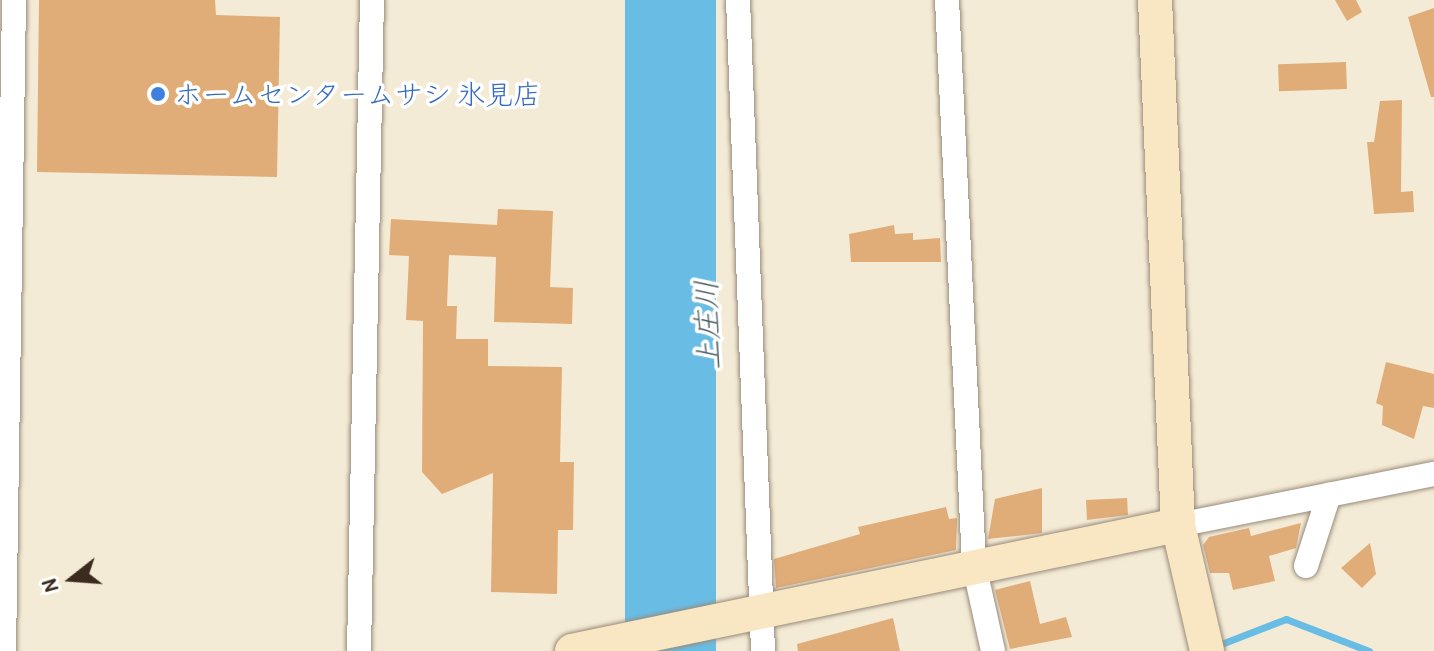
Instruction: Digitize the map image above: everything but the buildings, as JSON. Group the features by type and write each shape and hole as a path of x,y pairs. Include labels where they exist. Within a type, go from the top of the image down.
{"street":[{"path":"4,651 14,0"},
{"path":"359,651 372,0"},
{"path":"738,0 763,651"},
{"path":"947,0 974,565 993,651"},
{"path":"1155,0 1178,525 1205,643"},
{"path":"572,651 763,613 974,565 1434,474"},
{"path":"1306,566 1329,495"}],"water":[{"name":"上庄川","path":"625,0 716,0 716,651 625,651"}],"waterway":[{"path":"1216,646 1286,619 1369,651"}],"place":[{"name":"ホームセンタームサシ 氷見店","path":"158,94"}]}
